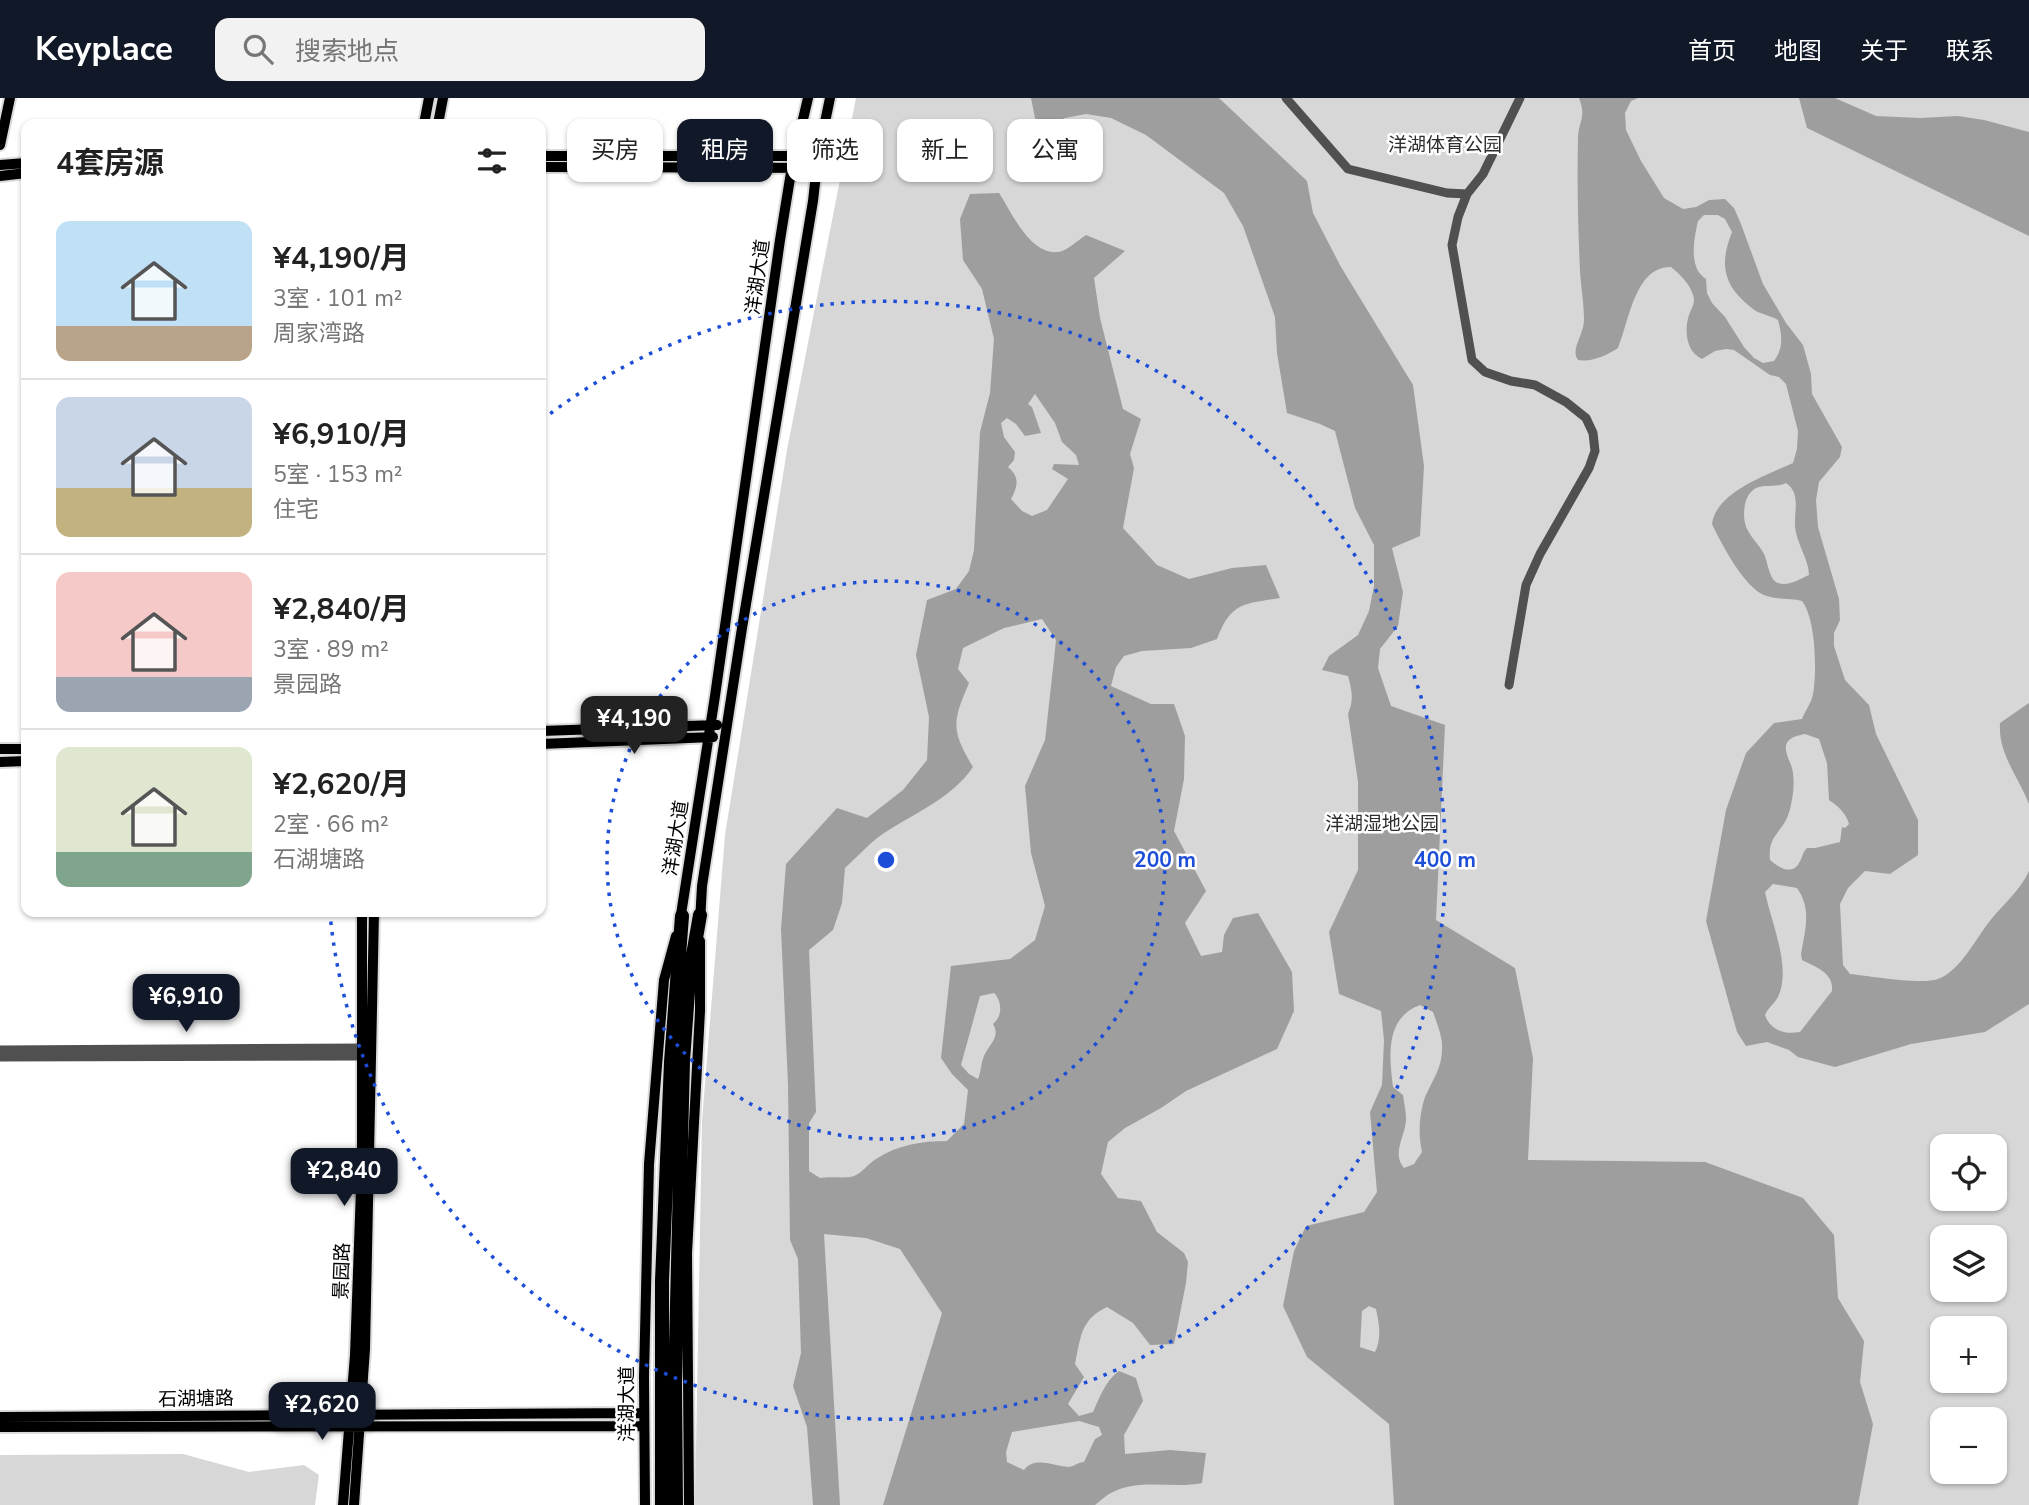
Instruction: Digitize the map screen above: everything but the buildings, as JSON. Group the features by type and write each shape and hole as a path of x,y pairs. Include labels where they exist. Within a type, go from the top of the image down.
{"highway":[{"path":"662,1505 662,1280 677,1061 700,915"},
{"path":"676,1505 677,1061 682,916"}],"main road":[{"path":"0,145 10,98"},
{"path":"425,119 429,98"},
{"path":"439,119 443,98"},
{"name":"洋湖大道","path":"803,119 808,98"},
{"name":"洋湖大道","path":"826,119 830,98"},
{"path":"546,156 787,161"},
{"path":"546,167 787,161"},
{"path":"0,165 21,163"},
{"path":"0,176 21,174"},
{"name":"洋湖大道","path":"645,1505 643,1426 649,1164 663,980 682,916 790,182"},
{"name":"洋湖大道","path":"689,1505 687,1253 700,1011 700,915 726,731 814,182"},
{"path":"546,731 726,731"},
{"path":"546,744 710,731"},
{"path":"0,749 21,749"},
{"path":"0,762 21,761"},
{"name":"景园路","path":"362,917 367,1052"},
{"name":"景园路","path":"354,1505 361,1189 374,917"},
{"name":"石湖塘路","path":"0,1427 644,1413"},
{"name":"石湖塘路","path":"0,1417 643,1426"},
{"name":"景园路","path":"343,1505 356,1420"}],"street":[{"path":"1286,98 1348,169 1447,193 1467,194"},
{"path":"1509,685 1526,585 1540,554 1589,468 1595,451 1593,433 1586,418 1566,402 1535,384 1511,381 1485,372 1472,360 1452,245 1458,217 1467,194 1483,174 1520,98"},
{"path":"0,1050 367,1052"},
{"path":"0,1057 367,1052"}],"green space":[{"name":"洋湖湿地公园","path":"856,98 2029,98 2029,1505 695,1505 702,1121 725,835 787,450 840,182 883,182 883,119 852,119"},
{"path":"183,1454 249,1472 304,1465 319,1475 315,1505 0,1505 0,1455"}],"shaded area":[{"path":"1031,98 1219,98 1307,181 1313,213 1341,267 1413,385 1424,466 1420,536 1392,548 1403,592 1398,626 1380,649 1378,668 1391,706 1445,725 1436,920 1515,968 1533,1058 1528,1160 1705,1162 1803,1198 1834,1235 1838,1298 1864,1341 1860,1382 1873,1424 1858,1505 1394,1505 1389,1424 1307,1357 1283,1306 1294,1251 1306,1226 1364,1212 1377,1192 1370,1112 1382,1085 1384,1040 1381,1011 1339,994 1329,932 1358,870 1358,782 1348,714 1351,691 1348,676 1322,670 1329,656 1358,635 1369,611 1374,586 1374,545 1355,508 1335,431 1287,413 1277,353 1275,317 1243,226 1224,193 1146,135 1111,118 1086,114 1063,119 1036,119","holes":["1420,1005 1433,1012 1442,1040 1442,1057 1421,1111 1422,1152 1414,1164 1404,1168 1400,1162 1399,1150 1406,1113 1403,1095 1393,1087 1392,1039 1400,1019 1409,1011","1369,1306 1376,1309 1379,1342 1375,1352 1360,1347 1362,1311"]},
{"path":"1579,98 1638,98 1631,101 1625,113 1626,130 1664,198 1683,209 1696,207 1709,200 1725,199 1734,208 1763,284 1786,323 1803,345 1811,374 1812,394 1842,447 1840,457 1819,482 1816,500 1818,527 1839,599 1840,620 1834,633 1834,646 1845,680 1869,705 1876,734 1918,820 1918,855 1890,874 1865,871 1848,888 1840,904 1843,965 1850,974 1895,980 1930,981 1946,975 1966,954 2029,871 2029,1004 1985,1032 1911,1044 1835,1067 1798,1057 1789,1050 1767,1042 1746,1046 1737,1032 1706,921 1726,810 1746,753 1774,723 1802,719 1812,697 1815,660 1813,633 1807,609 1802,601 1768,597 1756,590 1734,564 1712,524 1723,503 1733,494 1757,479 1793,463 1798,431 1786,384 1779,377 1770,375 1734,350 1715,351 1702,359 1693,351 1688,340 1687,327 1694,304 1693,294 1686,281 1671,267 1659,269 1641,285 1618,348 1599,358 1578,360 1576,346 1584,320 1578,205 1578,133 1581,105","holes":["1704,215 1718,215 1725,219 1732,232 1725,265 1730,283 1735,292 1753,309 1778,320 1781,341 1774,361 1763,363 1754,358 1712,303 1707,293 1706,279 1700,274 1695,261 1694,244 1698,221","1786,483 1794,492 1796,532 1809,575 1786,584 1778,583 1773,578 1764,554 1746,527 1744,515 1751,492 1763,486","1805,734 1819,739 1827,763 1829,800 1841,810 1849,824 1845,828 1842,827 1840,842 1807,848 1796,867 1789,870 1770,860 1770,853 1772,842 1786,820 1791,806 1793,775 1786,744","1773,884 1797,888 1806,912 1802,960 1823,971 1832,985 1832,991 1800,1032 1779,1030 1770,1024 1765,1015 1778,997 1783,973 1779,945 1765,892"]},
{"path":"1799,98 1835,98 1876,116 1958,116 2029,132 2029,236 1807,128"},
{"path":"999,193 1030,240 1048,251 1058,252 1069,248 1086,235 1125,251 1094,278 1100,318 1123,409 1141,419 1130,454 1134,468 1123,528 1157,565 1189,579 1232,568 1266,565 1280,598 1240,607 1228,618 1217,639 1191,648 1142,651 1124,656 1116,667 1111,686 1151,704 1174,704 1185,736 1184,779 1174,831 1206,891 1185,923 1201,956 1222,952 1224,935 1233,918 1258,913 1292,972 1294,1011 1277,1049 1186,1091 1125,1128 1108,1142 1101,1174 1118,1198 1141,1201 1157,1232 1184,1253 1188,1262 1186,1283 1174,1344 1150,1345 1133,1323 1107,1307 1091,1318 1083,1330 1075,1364 1084,1377 1068,1404 1079,1416 1093,1412 1106,1384 1119,1371 1136,1378 1143,1401 1124,1435 1125,1454 1170,1450 1206,1453 1202,1483 1123,1488 1110,1493 1095,1505 883,1505 942,1313 900,1249 866,1238 824,1234 840,1505 813,1505 807,1427 793,1386 801,1353 798,1259 790,1240 788,1084 781,929 786,864 837,808 867,818 903,790 927,760 929,717 916,655 927,600 956,589 969,571 974,550 980,432 990,393 994,339 982,289 963,260 960,219 970,194","holes":["1035,394 1055,423 1062,442 1076,455 1079,465 1054,464 1052,469 1068,479 1047,510 1032,516 1022,511 1011,499 1017,482 1015,474 1008,467 1014,460 1015,452 1004,437 1001,423 1007,418 1016,424 1025,436 1041,433 1032,407 1028,404","1042,619 1056,640 1045,740 1025,786 1031,853 1045,906 1035,940 1010,959 951,966 941,1058 968,1090 964,1124 947,1141 919,1143 892,1150 854,1176 820,1178 809,1171 809,1123 816,1112 809,950 833,930 842,903 845,868 877,838 953,789 973,767 957,734 957,716 969,683 958,669 963,648 1004,628","994,993 999,1000 1000,1009 993,1024 995,1037 984,1056 978,1079 961,1065 980,996","1079,1421 1099,1427 1102,1435 1095,1439 1084,1462 1068,1467 1033,1463 1024,1470 1007,1462 1006,1452 1012,1432"]},
{"path":"2029,703 2029,804 2005,755 2000,723"}],"park label":[{"name":"洋湖体育公园","path":"1445,144"}]}
